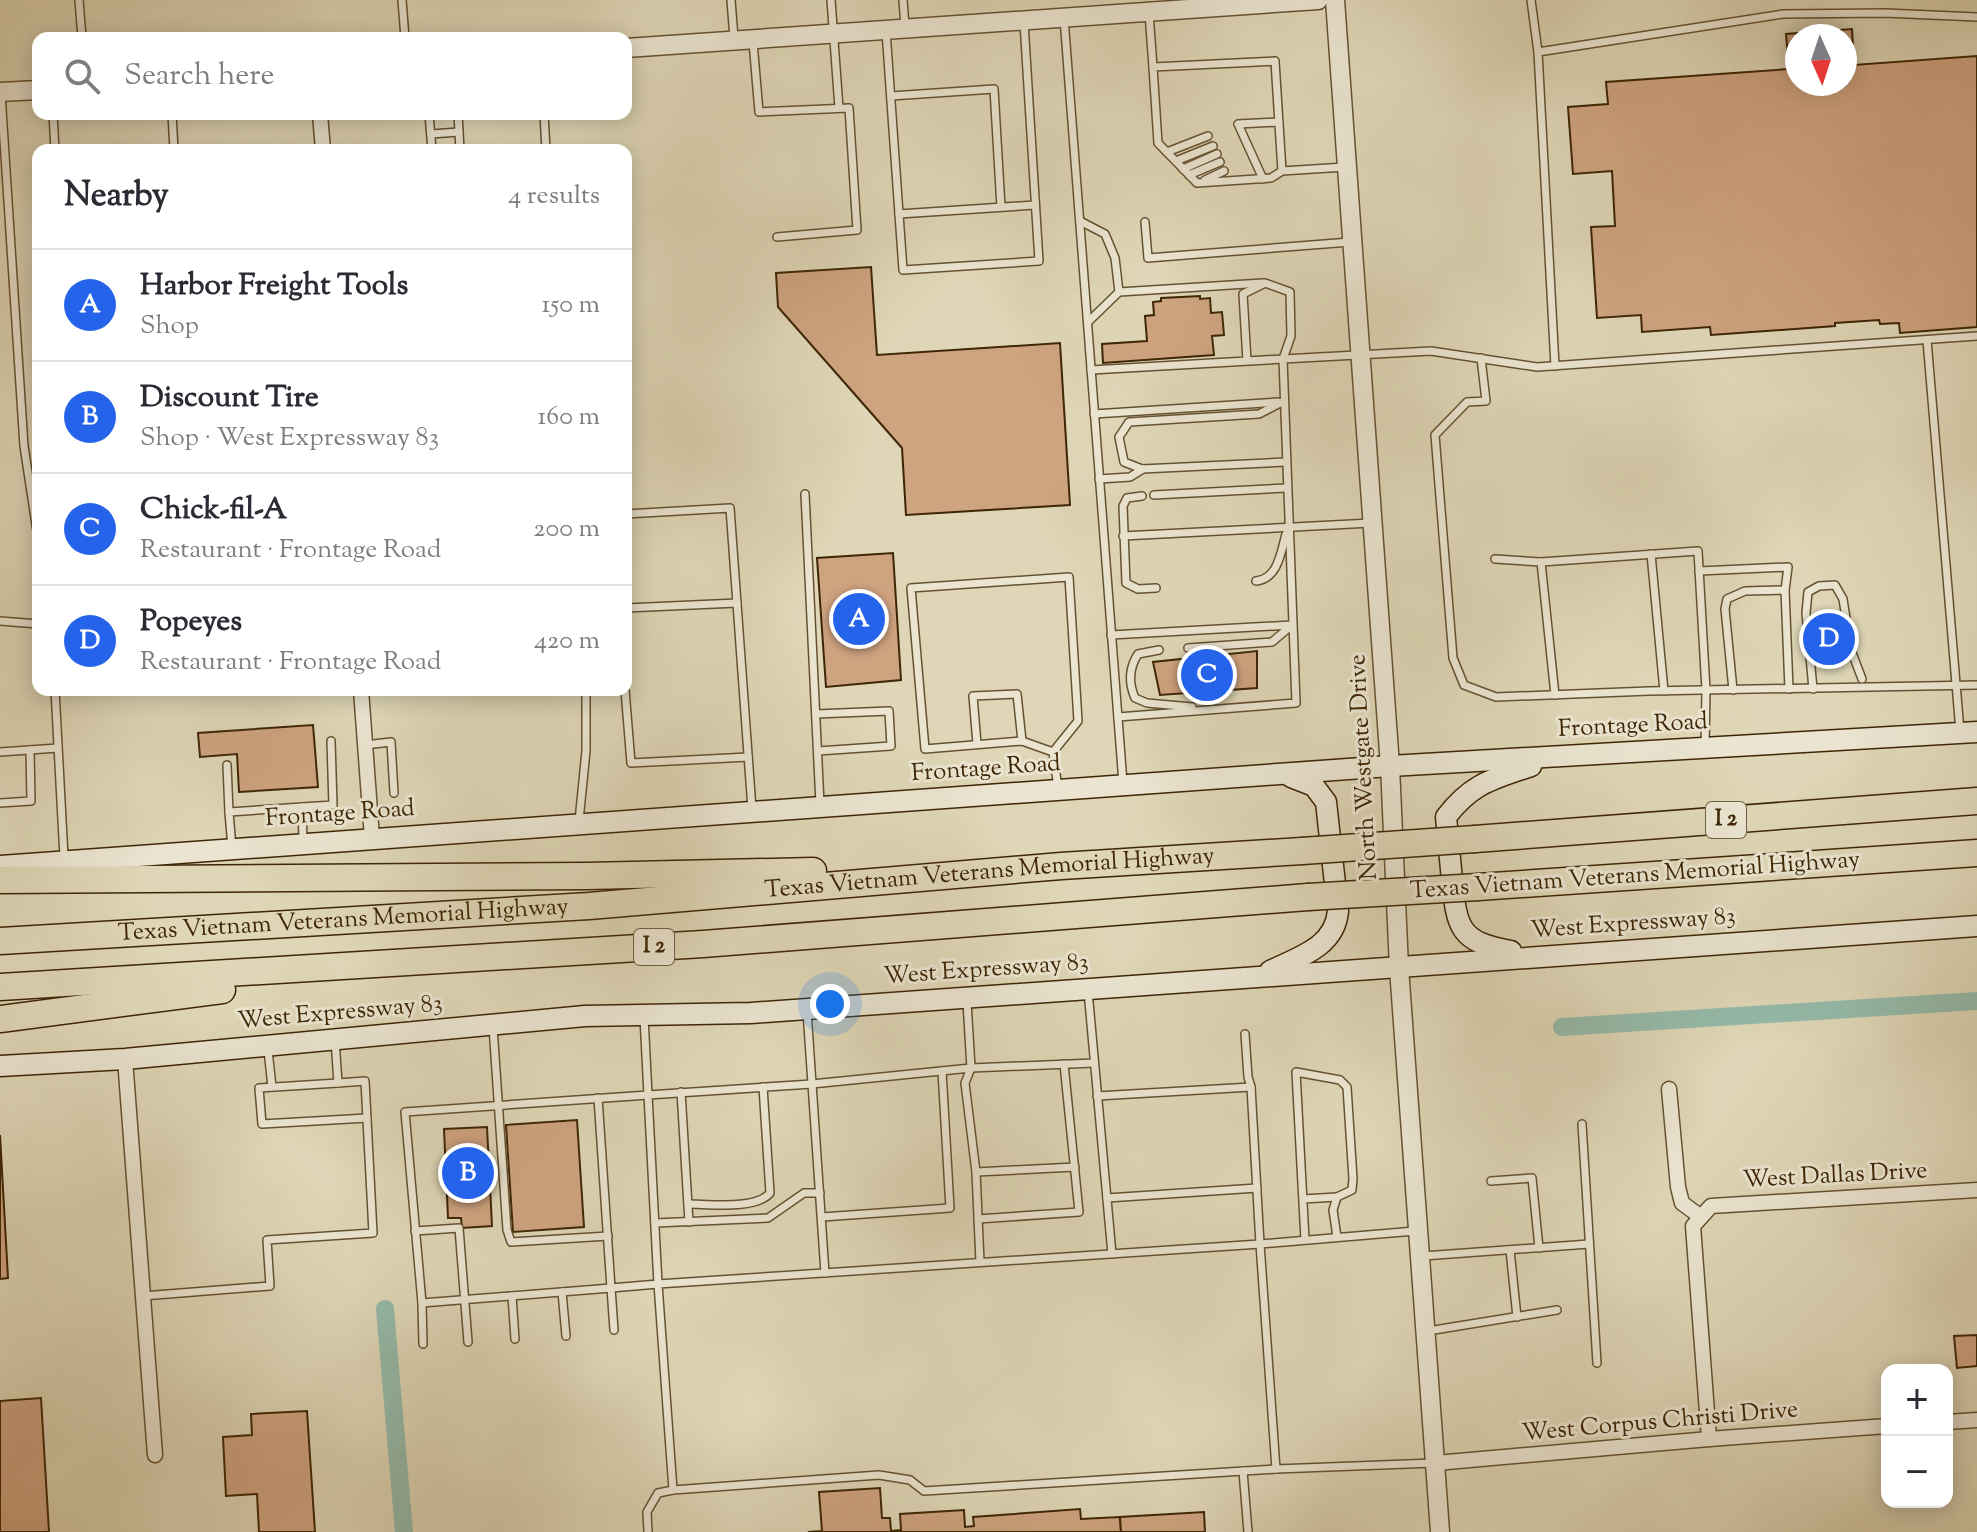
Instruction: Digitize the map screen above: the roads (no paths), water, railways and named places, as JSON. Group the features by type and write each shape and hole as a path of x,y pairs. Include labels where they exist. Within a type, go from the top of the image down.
{"highway":[{"name":"Texas Vietnam Veterans Memorial Highway","path":"0,941 589,906 1061,866 1977,801"},
{"name":"Texas Vietnam Veterans Memorial Highway","path":"0,987 432,962 1308,897 1977,853"},
{"path":"0,880 603,875 1061,866"},
{"path":"1748,870 1977,867"},
{"path":"0,1019 432,962"}],"main road":[{"name":"Frontage Road","path":"0,866 1390,766 1969,733"},
{"path":"1539,956 1487,947 1469,936 1456,921 1446,817 1461,797 1487,781 1557,757"},
{"path":"1259,976 1319,948 1337,926 1326,802 1314,786 1294,777 1276,775"},
{"name":"West Expressway 83","path":"0,1066 125,1059 585,1016 751,1013 1977,926"}],"street":[{"path":"632,48 1064,18 1113,7 1149,12 1248,2 1318,0"},
{"name":"North Westgate Drive","path":"1335,0 1390,766 1399,968 1440,1532"},
{"path":"1,92 32,90"},
{"path":"320,120 322,144"},
{"path":"361,696 372,838"},
{"path":"125,1059 155,1455"},
{"path":"1669,1089 1678,1187 1682,1203 1701,1217 1693,1226 1709,1439"},
{"name":"West Dallas Drive","path":"1701,1217 1711,1206 1977,1190"},
{"path":"1953,1422 1977,1420"},
{"name":"West Corpus Christi Drive","path":"1436,1463 1881,1426"}],"lane":[{"path":"79,0 82,32"},
{"path":"402,0 405,32"},
{"path":"731,0 759,112 849,108 857,230 777,237"},
{"path":"831,0 839,108"},
{"path":"903,0 896,30 891,96 903,270 1039,261 1023,21"},
{"path":"1531,0 1538,52 1555,366"},
{"path":"1149,12 1158,143 1197,183 1263,179 1282,171 1347,167"},
{"path":"1538,52 1783,14 1885,13 1977,17"},
{"path":"1064,18 1123,785"},
{"path":"1153,67 1275,61 1282,171"},
{"path":"891,96 994,89 1001,207"},
{"path":"1,92 24,446 32,499"},
{"path":"53,120 55,144"},
{"path":"172,120 174,144"},
{"path":"430,120 432,144"},
{"path":"458,120 460,144"},
{"path":"544,120 546,144"},
{"path":"1228,128 1238,124 1279,122"},
{"path":"1238,124 1250,160 1263,179"},
{"path":"431,134 459,132"},
{"path":"1167,152 1208,136"},
{"path":"1246,142 1236,146 1246,142"},
{"path":"1176,161 1213,146"},
{"path":"1186,172 1218,158"},
{"path":"1197,183 1224,171"},
{"path":"899,214 1035,205"},
{"path":"1080,221 1105,234 1115,258 1119,292"},
{"path":"1145,222 1148,258 1352,242"},
{"path":"1088,322 1119,292 1265,283 1290,292 1291,336 1283,359 1296,703 1118,717"},
{"path":"1247,361 1243,294 1265,283"},
{"path":"1091,370 1431,351 1537,367 1977,336"},
{"path":"1927,340 1956,686 1969,733"},
{"path":"1481,358 1486,401 1467,402 1435,435 1453,658 1464,685 1496,697 1813,689 1862,683 1977,685"},
{"path":"1094,414 1284,401"},
{"path":"1284,401 1259,414 1129,422 1119,437 1124,462 1143,469 1285,462"},
{"path":"1099,479 1130,477 1143,469"},
{"path":"1154,495 1286,488"},
{"path":"805,494 820,806"},
{"path":"1142,496 1127,498 1123,506 1126,583 1138,589 1156,588"},
{"path":"632,514 730,508 752,811"},
{"path":"1123,536 1373,523"},
{"path":"1256,581 1272,575 1287,528"},
{"path":"1495,559 1541,562 1698,551 1706,690 1705,748"},
{"path":"1651,554 1664,691"},
{"path":"1541,562 1555,695"},
{"path":"1699,571 1788,567 1785,590 1789,689"},
{"path":"1053,752 1022,741 925,749 911,588 1069,577 1078,721 1053,752 1058,790"},
{"path":"1813,689 1806,613 1808,592 1819,586 1835,585 1843,599 1851,650 1862,683"},
{"path":"1733,690 1725,609 1727,599 1745,591 1785,590"},
{"path":"632,608 737,603"},
{"path":"0,621 32,624"},
{"path":"1111,635 1292,625"},
{"path":"1188,648 1272,642 1292,625"},
{"path":"1159,650 1138,654 1130,666 1131,689 1135,698 1147,703 1214,709"},
{"path":"977,744 973,696 1017,694 1022,741"},
{"path":"55,696 64,859"},
{"path":"579,823 586,751 586,696"},
{"path":"625,696 631,763 748,757"},
{"path":"816,714 889,711 891,746 818,751"},
{"path":"229,812 333,805 331,741"},
{"path":"365,745 391,742 394,793"},
{"path":"0,752 58,748"},
{"path":"0,803 31,801 30,750"},
{"path":"227,765 232,848"},
{"path":"302,807 303,843"},
{"path":"1088,989 1112,1254"},
{"path":"966,997 971,1068 965,1083 976,1172 980,1262"},
{"path":"807,1009 825,1273"},
{"path":"644,1015 658,1284 673,1490"},
{"path":"493,1025 507,1230 511,1242 608,1236"},
{"path":"1245,1034 1276,1469"},
{"path":"335,1040 338,1083"},
{"path":"268,1046 272,1087"},
{"path":"423,1344 405,1112 812,1084 971,1068 1094,1063"},
{"path":"978,1219 1079,1212 1064,1064"},
{"path":"822,1217 950,1208 942,1071"},
{"path":"1303,1199 1337,1197 1352,1190 1353,1179 1347,1087 1340,1080 1296,1072 1305,1240"},
{"path":"143,1296 270,1286 267,1240 373,1233 367,1118 365,1081 259,1088 262,1124 367,1118"},
{"path":"688,1204 752,1203 765,1199 770,1193 763,1087"},
{"path":"1097,1096 1251,1087"},
{"path":"681,1092 689,1222"},
{"path":"598,1098 614,1330"},
{"path":"1582,1124 1597,1363"},
{"path":"976,1172 1075,1167"},
{"path":"1491,1181 1532,1178 1539,1248"},
{"path":"1107,1198 1257,1188"},
{"path":"655,1223 768,1218 804,1193 820,1193"},
{"path":"1337,1197 1333,1210 1337,1237"},
{"path":"415,1231 459,1228 468,1342"},
{"path":"422,1303 1419,1231"},
{"path":"1420,1257 1589,1244"},
{"path":"1510,1250 1517,1317"},
{"path":"562,1292 566,1336"},
{"path":"512,1296 515,1339"},
{"path":"1426,1331 1557,1310"},
{"path":"648,1532 647,1512 652,1502 658,1493 673,1490 879,1475 910,1480 924,1491 1276,1469 1436,1463"},
{"path":"1243,1471 1248,1532"}],"waterway":[{"path":"1562,1027 1977,1001"},
{"path":"385,1309 404,1532"}],"place":[{"name":"Harbor Freight Tools","path":"859,619"},
{"name":"Popeyes","path":"1829,639"},
{"name":"Chick-fil-A","path":"1207,675"},
{"name":"Discount Tire","path":"468,1173"}]}
